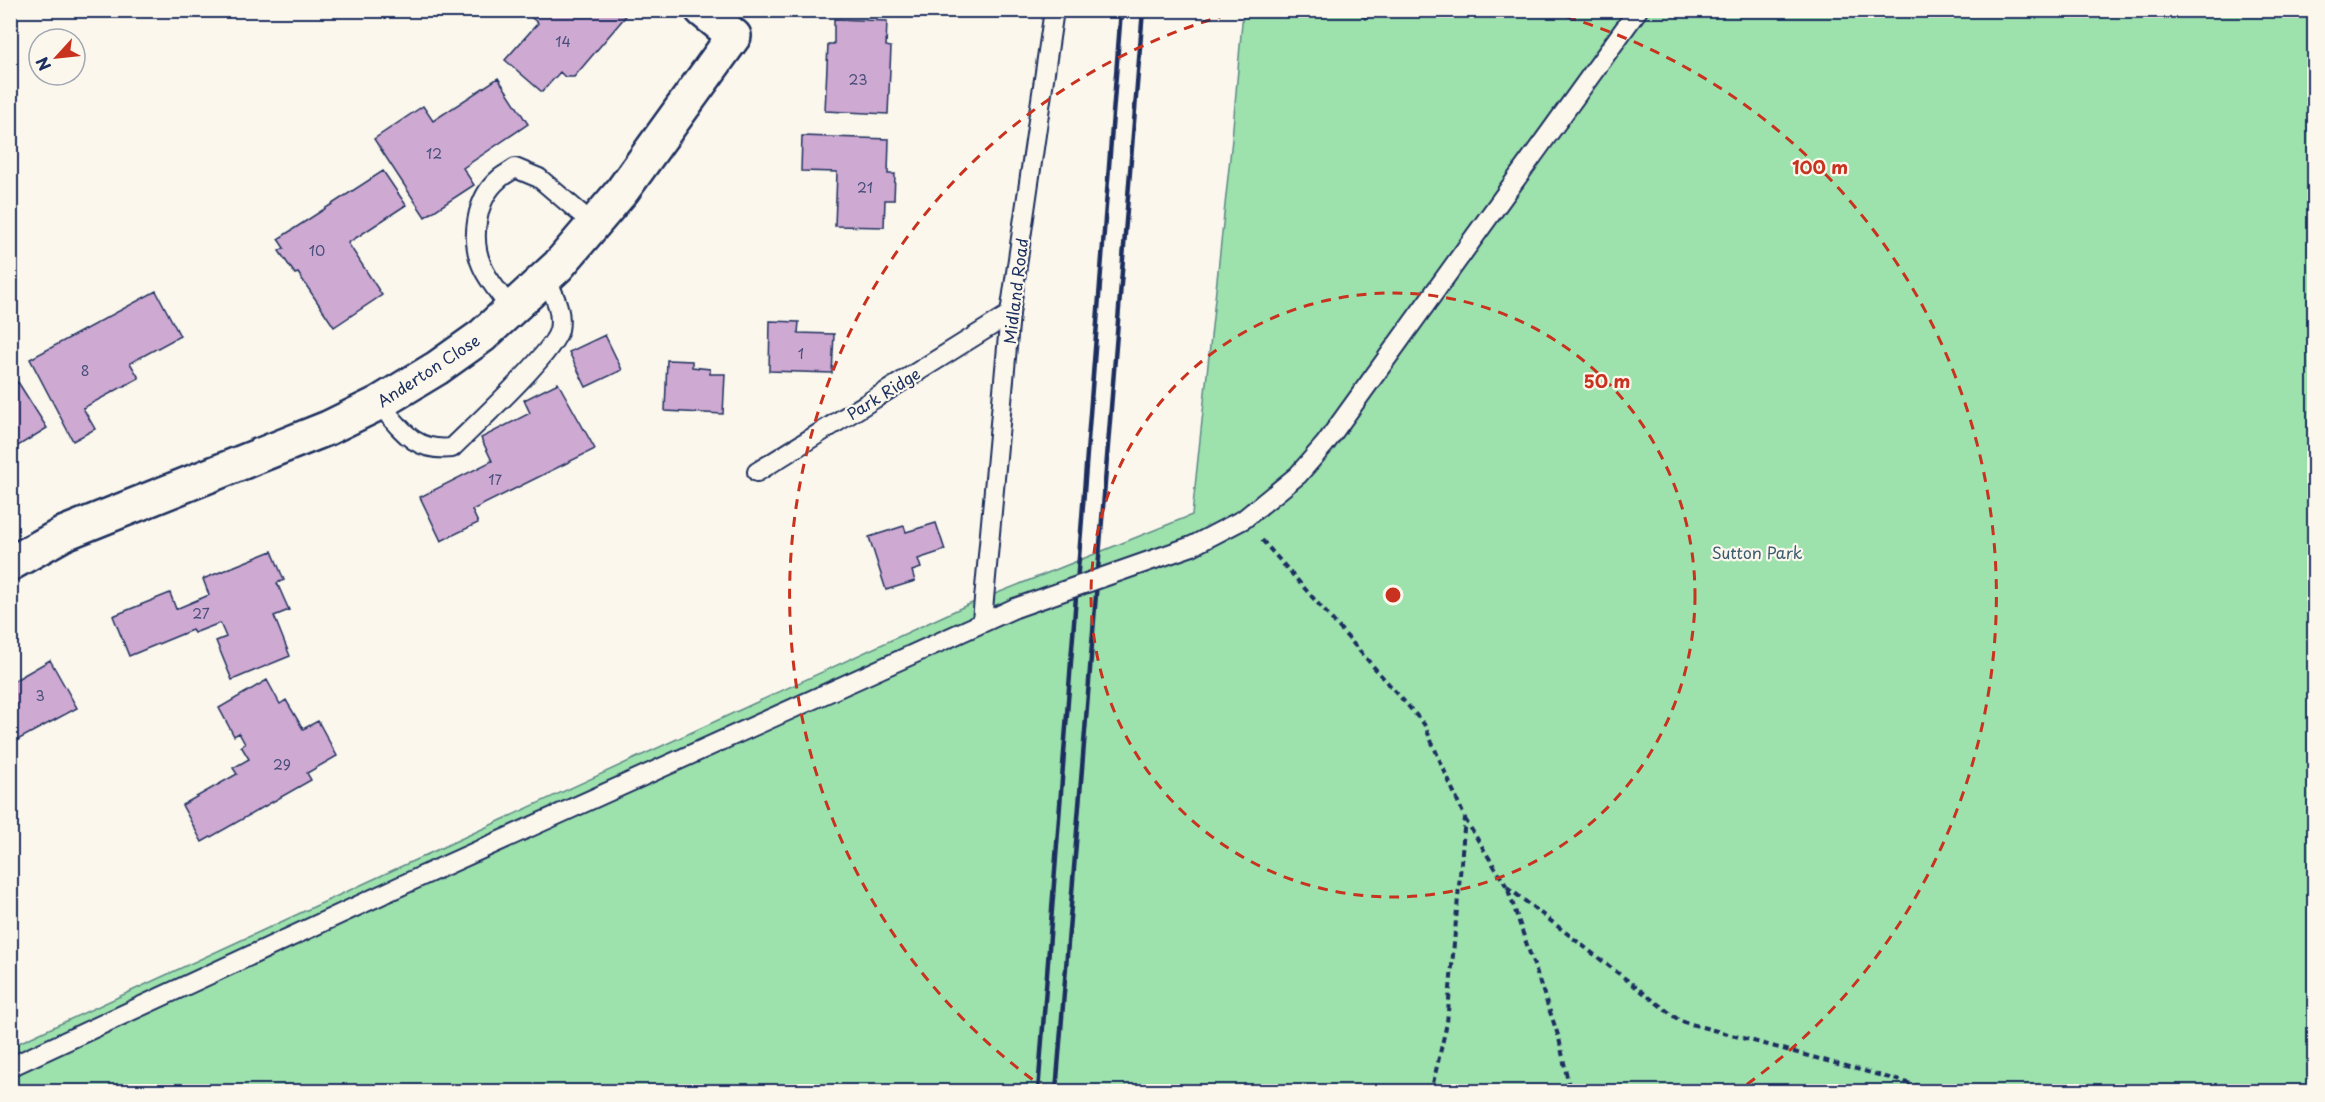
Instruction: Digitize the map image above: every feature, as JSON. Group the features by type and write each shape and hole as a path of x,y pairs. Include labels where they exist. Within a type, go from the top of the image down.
{"street":[{"name":"Anderton Close","path":"10,564 64,533 328,428 379,402 437,368 482,336 558,266 622,191 734,36 702,10"}],"lane":[{"name":"Midland Road","path":"982,621 1010,314 1054,10"},
{"path":"10,1066 982,621 1192,546 1244,519 1298,475 1325,444 1638,10"},
{"path":"511,309 482,267 477,247 476,223 483,200 498,179 515,168 539,178 593,224"},
{"path":"379,402 411,440 437,449 452,448 538,361 559,332 559,305 546,277"},
{"name":"Park Ridge","path":"756,472 1010,314"}],"path":[{"path":"1244,519 1424,724 1465,818 1507,887 1559,1038 1570,1092"},
{"path":"1431,1092 1447,1023 1465,818"},
{"path":"1507,887 1680,1021 1941,1092"}],"green space":[{"name":"Sutton Park","path":"1243,11 2314,11 2314,1091 11,1092 10,1047 965,606 1192,515 1232,139"}],"building":[{"path":"530,10 618,10 625,17 574,77 565,77 560,72 542,92 505,60 538,23 527,14"},
{"path":"1358,10 1377,10 1365,19"},
{"path":"834,19 887,21 886,46 891,47 888,114 825,111 828,44 834,44"},
{"path":"498,78 528,124 463,168 474,185 425,217 374,139 423,106 433,121"},
{"path":"802,136 889,139 888,174 895,174 894,200 885,200 884,227 835,226 837,172 801,171"},
{"path":"383,171 406,205 348,243 382,295 334,327 298,273 295,274 279,251 284,248 278,239"},
{"path":"156,291 180,336 130,363 139,378 83,408 95,429 73,441 30,359"},
{"path":"770,321 799,322 798,333 834,334 832,373 769,371"},
{"path":"605,335 622,370 586,387 569,352"},
{"path":"667,360 692,361 692,367 710,369 710,374 725,374 723,414 665,411"},
{"path":"18,382 47,428 10,451 10,386"},
{"path":"558,383 595,449 472,510 478,523 441,541 420,497 492,461 481,438 530,413 524,400"},
{"path":"936,523 945,550 918,559 921,568 912,571 915,581 886,590 869,537 904,526 906,532"},
{"path":"272,551 284,580 277,583 289,610 274,616 290,656 232,680 216,641 226,637 220,623 194,633 192,630 129,656 113,616 170,593 176,609 209,595 203,579"},
{"path":"50,660 77,708 10,744 10,683"},
{"path":"267,680 280,704 286,700 303,729 318,721 337,756 307,773 311,780 202,842 182,805 237,774 233,768 249,759 241,746 245,744 239,733 234,736 219,708"}],"railway":[{"path":"1038,1092 1121,10"},
{"path":"1056,1092 1143,10"}]}
